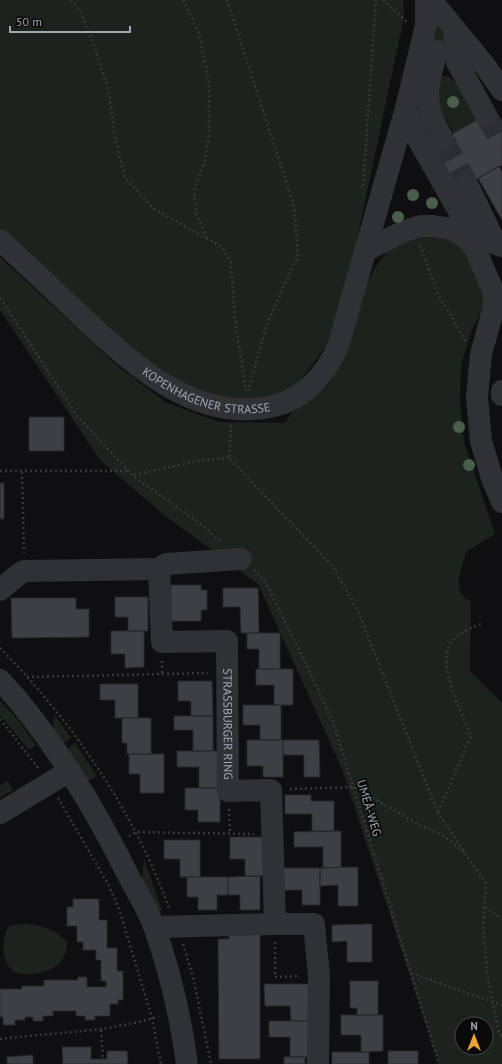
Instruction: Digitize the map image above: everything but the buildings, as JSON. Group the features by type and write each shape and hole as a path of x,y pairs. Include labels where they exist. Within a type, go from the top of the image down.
{"street":[{"path":"426,0 430,44 428,103 431,117 443,139"},
{"path":"431,0 486,67 502,90"},
{"path":"454,28 455,53 461,73 486,115"},
{"name":"KOPENHAGENER STRASSE","path":"0,240 122,353 154,378 171,389 205,404 234,409 265,408 290,401 318,378 328,367 338,346 406,108 430,44"},
{"path":"430,44 461,73"},
{"path":"406,108 418,137 462,227 474,246 499,295 494,307 481,354 477,397 481,441 493,481 502,502"},
{"path":"468,184 499,245"},
{"path":"365,251 413,227 433,226 462,227 499,245"},
{"path":"0,590 24,571 159,569 166,564 247,564"},
{"name":"STRASSBURGER RING","path":"159,569 162,642 227,641 228,791 272,790"},
{"path":"1,681 44,735 68,772 113,845 154,927 182,1026 187,1064"},
{"path":"0,813 68,772"},
{"path":"272,790 275,924"},
{"path":"154,927 314,924 319,976 318,1064"}],"path":[{"path":"71,0 80,11 94,44 109,92 115,138 125,178 154,209 222,247 231,262 235,318 247,394 267,324 298,255 294,206 226,0"},
{"path":"183,0 199,33 209,83 209,135 205,159 194,191 196,212 207,239"},
{"path":"376,0 363,190 378,203"},
{"path":"383,0 430,44"},
{"path":"413,227 439,296 463,338 481,354"},
{"path":"0,298 78,417 130,471 133,476 200,460 228,458"},
{"path":"234,409 228,458 333,567 357,609 438,813 486,884 483,923 487,974 499,1033 502,1036"},
{"path":"0,471 130,471"},
{"path":"22,472 24,571"},
{"name":"UMEÅ-WEG","path":"133,476 201,524 247,564 266,583 307,666 332,722 354,787 439,1064"},
{"path":"438,813 471,736 451,689 447,659 449,644 460,634 481,624"},
{"path":"1,681 32,676 227,673"},
{"path":"0,720 49,784 108,884 120,912 152,1018 161,1064"},
{"path":"272,790 354,787 421,826 440,834 467,854"},
{"path":"228,791 230,834"},
{"path":"113,845 136,832 273,834"},
{"path":"484,907 502,919"},
{"path":"275,924 275,976 319,976"},
{"path":"411,973 502,1006"},
{"path":"0,1039 42,1033 101,1030 152,1018 177,1010"},
{"path":"101,1030 103,1059"}],"shaded area":[{"path":"0,0 403,0 404,17 353,258 326,346 299,382 275,398 234,401 184,388 140,358 0,228"},
{"path":"433,20 447,30 445,42 437,44 430,38"},
{"path":"442,76 448,76 457,83 477,120 454,133 442,113 437,98 438,83"},
{"path":"420,236 444,237 466,249 483,288 484,307 471,332 461,365 460,402 464,442 495,534 466,552 460,574 459,586 461,592 471,602 470,671 502,703 502,1064 439,1064 342,769 258,584 164,515 100,460 0,310 0,257 119,367 165,402 219,422 285,423 294,410 323,389 332,379 343,358 349,342 371,275 380,261 390,250 404,242"},
{"path":"0,701 18,720 36,745 29,750 0,715"},
{"path":"54,714 71,738 59,746 53,736"},
{"path":"75,743 97,776 87,782 65,751"},
{"path":"8,781 13,790 0,798 0,785"},
{"path":"144,859 162,910 155,912 142,877"},
{"path":"25,924 48,928 67,942 64,956 52,969 40,973 20,974 10,968 7,963 3,943 7,931 10,926"}],"tunnel":[{"path":"486,115 502,144"},
{"path":"443,139 467,184"}]}
